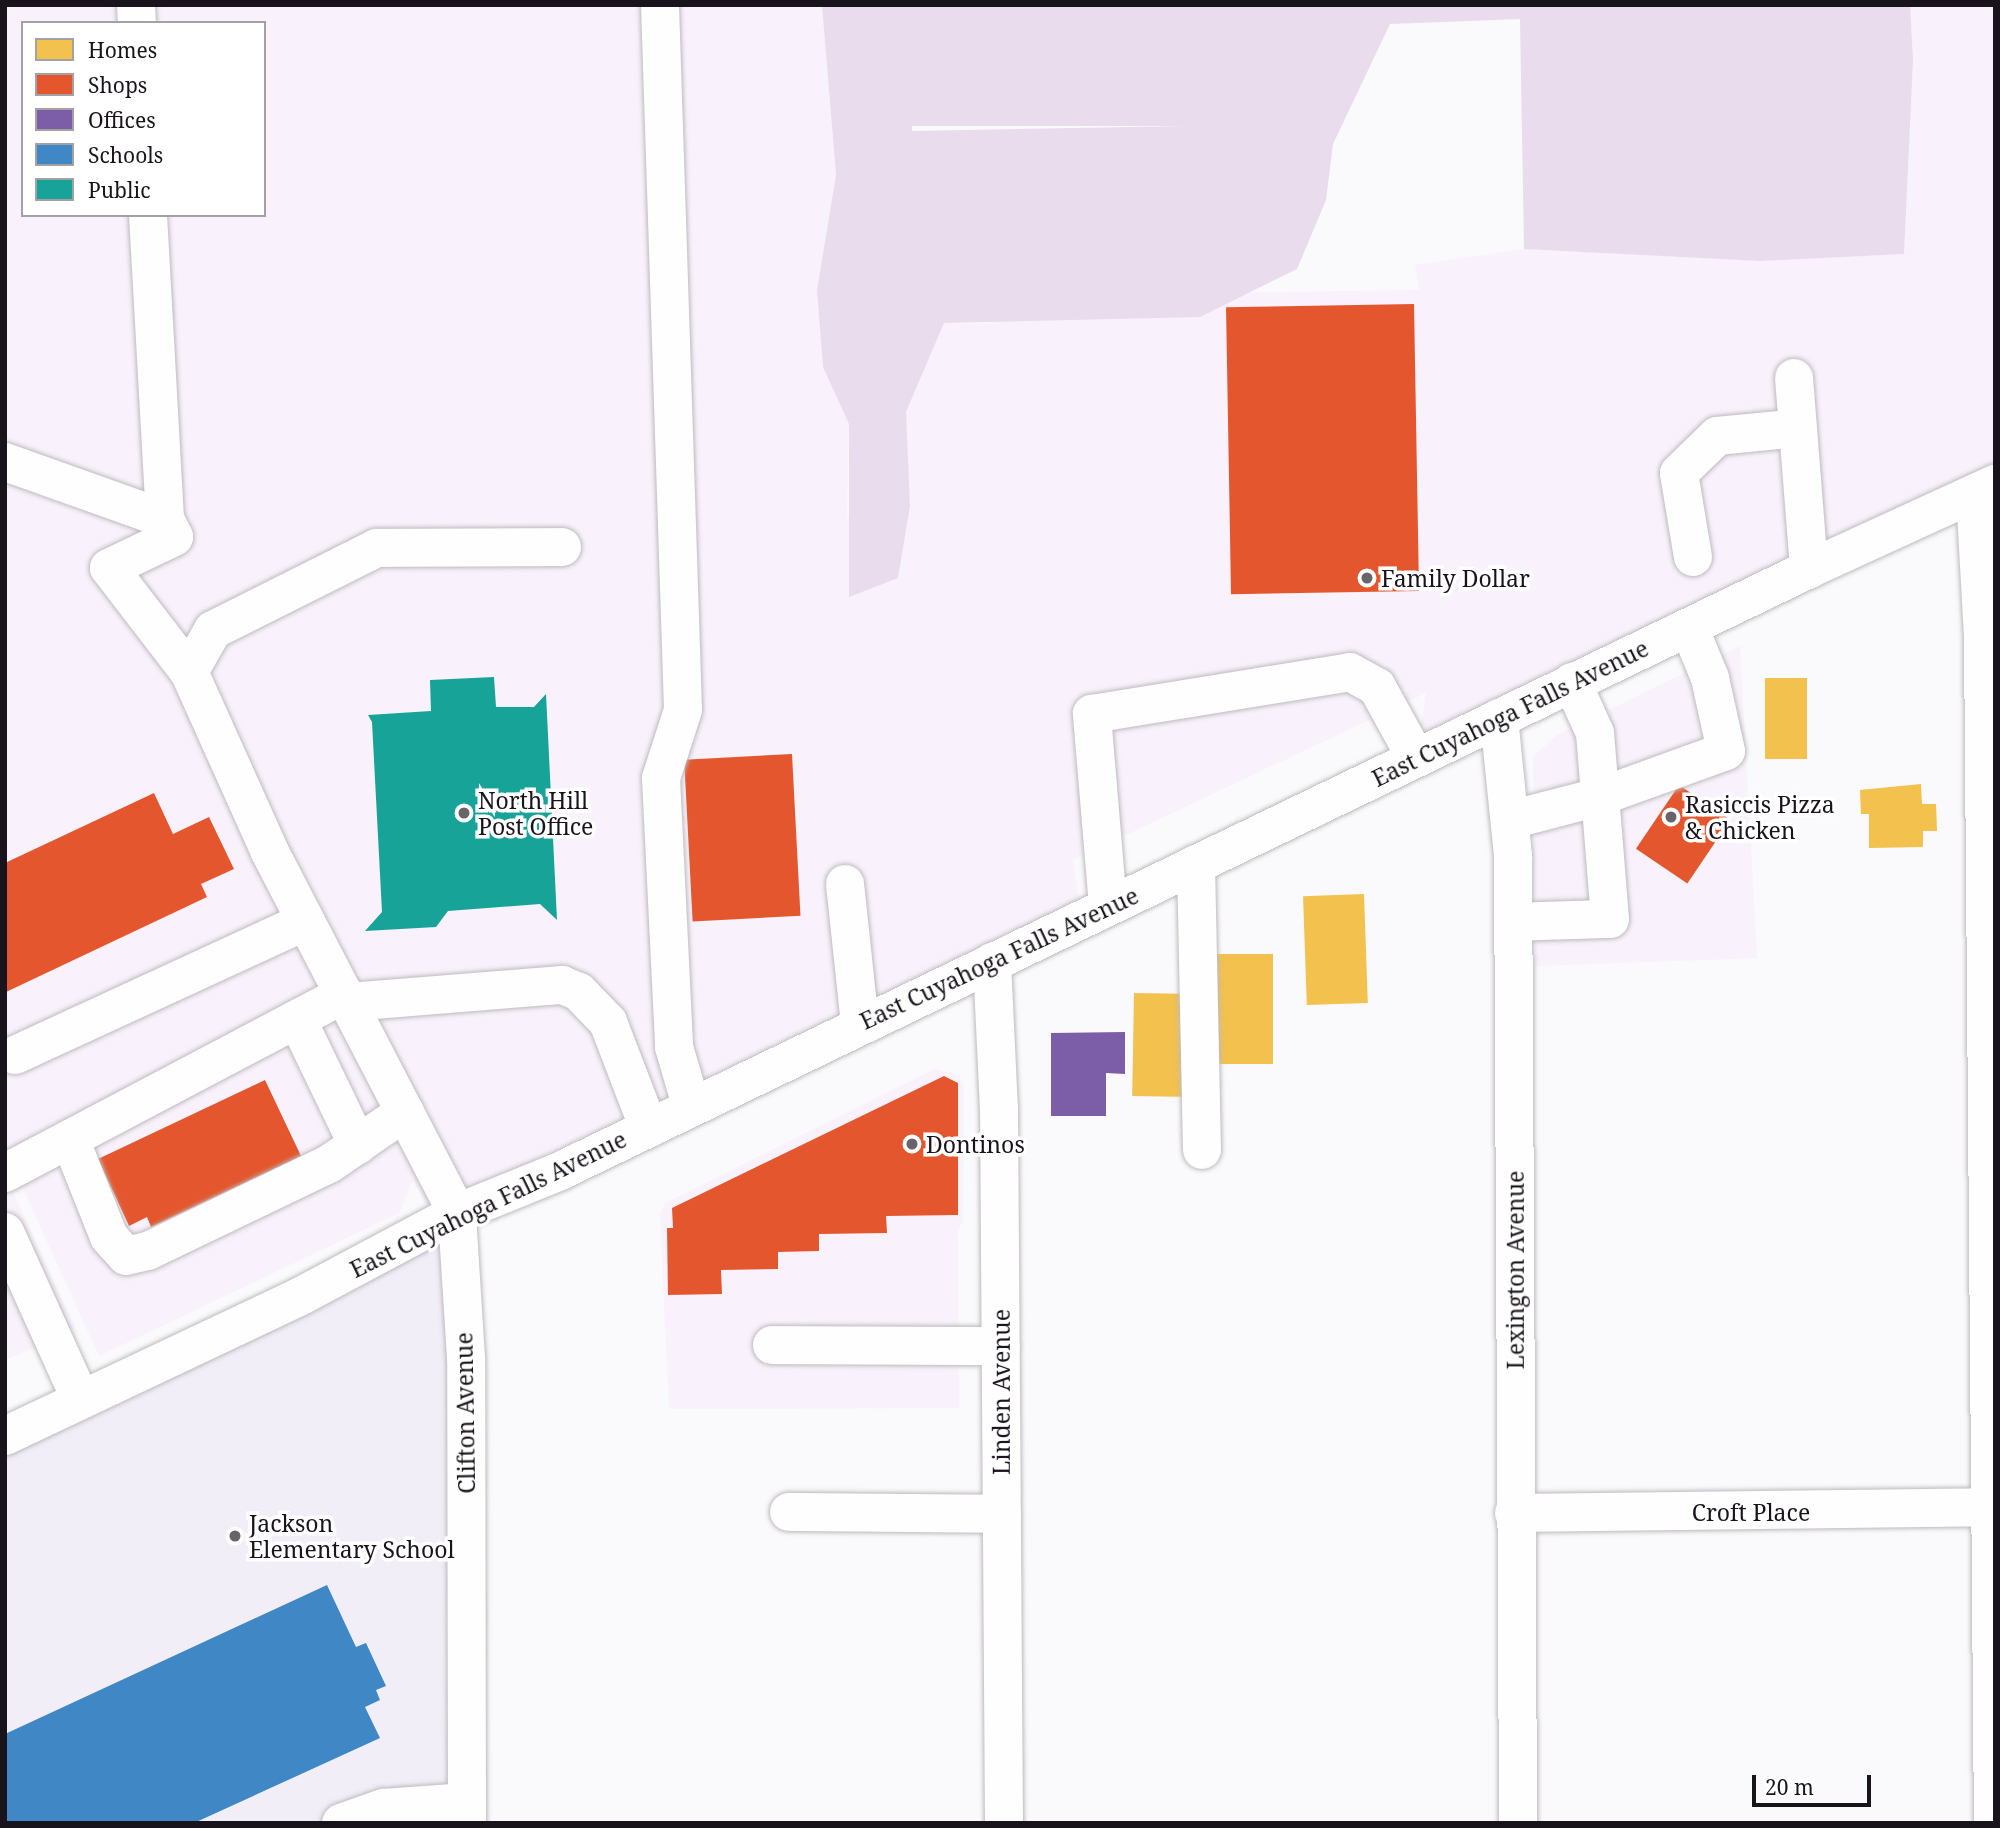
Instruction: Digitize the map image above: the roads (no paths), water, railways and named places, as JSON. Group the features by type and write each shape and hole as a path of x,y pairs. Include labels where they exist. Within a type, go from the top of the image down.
{"street":[{"path":"660,5 683,710 661,778 674,1047 691,1105"},
{"path":"148,217 165,519 174,537 109,568 190,672 270,852 457,1213"},
{"path":"1794,378 1809,569"},
{"path":"1693,557 1679,473 1717,436 1798,428"},
{"path":"5,462 165,519"},
{"path":"1985,489 1983,638 1988,1507 1993,1823"},
{"name":"East Cuyahoga Falls Avenue","path":"5,1436 299,1297 457,1213 558,1172 691,1105 1572,682 1985,489"},
{"path":"190,672 213,630 377,548 562,547"},
{"path":"1510,820 1599,797 1726,751 1710,678 1689,627"},
{"path":"1108,906 1092,714 1350,672 1377,687 1416,758"},
{"path":"1513,922 1610,919 1595,733 1572,682"},
{"name":"Lexington Avenue","path":"1499,718 1510,820 1513,922 1514,1513 1518,1823"},
{"path":"1196,864 1202,1150"},
{"path":"845,884 860,1025"},
{"path":"15,1055 306,921"},
{"name":"Linden Avenue","path":"992,962 999,1108 1004,1823"},
{"path":"5,1173 297,1019 347,998 562,985 579,992 608,1022 648,1126"},
{"path":"297,1019 358,1145"},
{"path":"70,1139 109,1237 126,1256 148,1251 223,1215 358,1145 405,1112"},
{"name":"Clifton Avenue","path":"457,1213 466,1359 467,1813"},
{"path":"5,1232 81,1400"},
{"path":"772,1345 1001,1346"},
{"name":"Croft Place","path":"1514,1513 1988,1507"},
{"path":"789,1512 1002,1514"},
{"path":"354,1820 383,1808 467,1813"}],"place":[{"name":"Family Dollar","path":"1367,578"},
{"name":"North Hill Post Office","path":"464,813"},
{"name":"Rasiccis Pizza & Chicken","path":"1671,817"},
{"name":"Dontinos","path":"912,1144"},
{"name":"Jackson Elementary School","path":"235,1536"}]}
